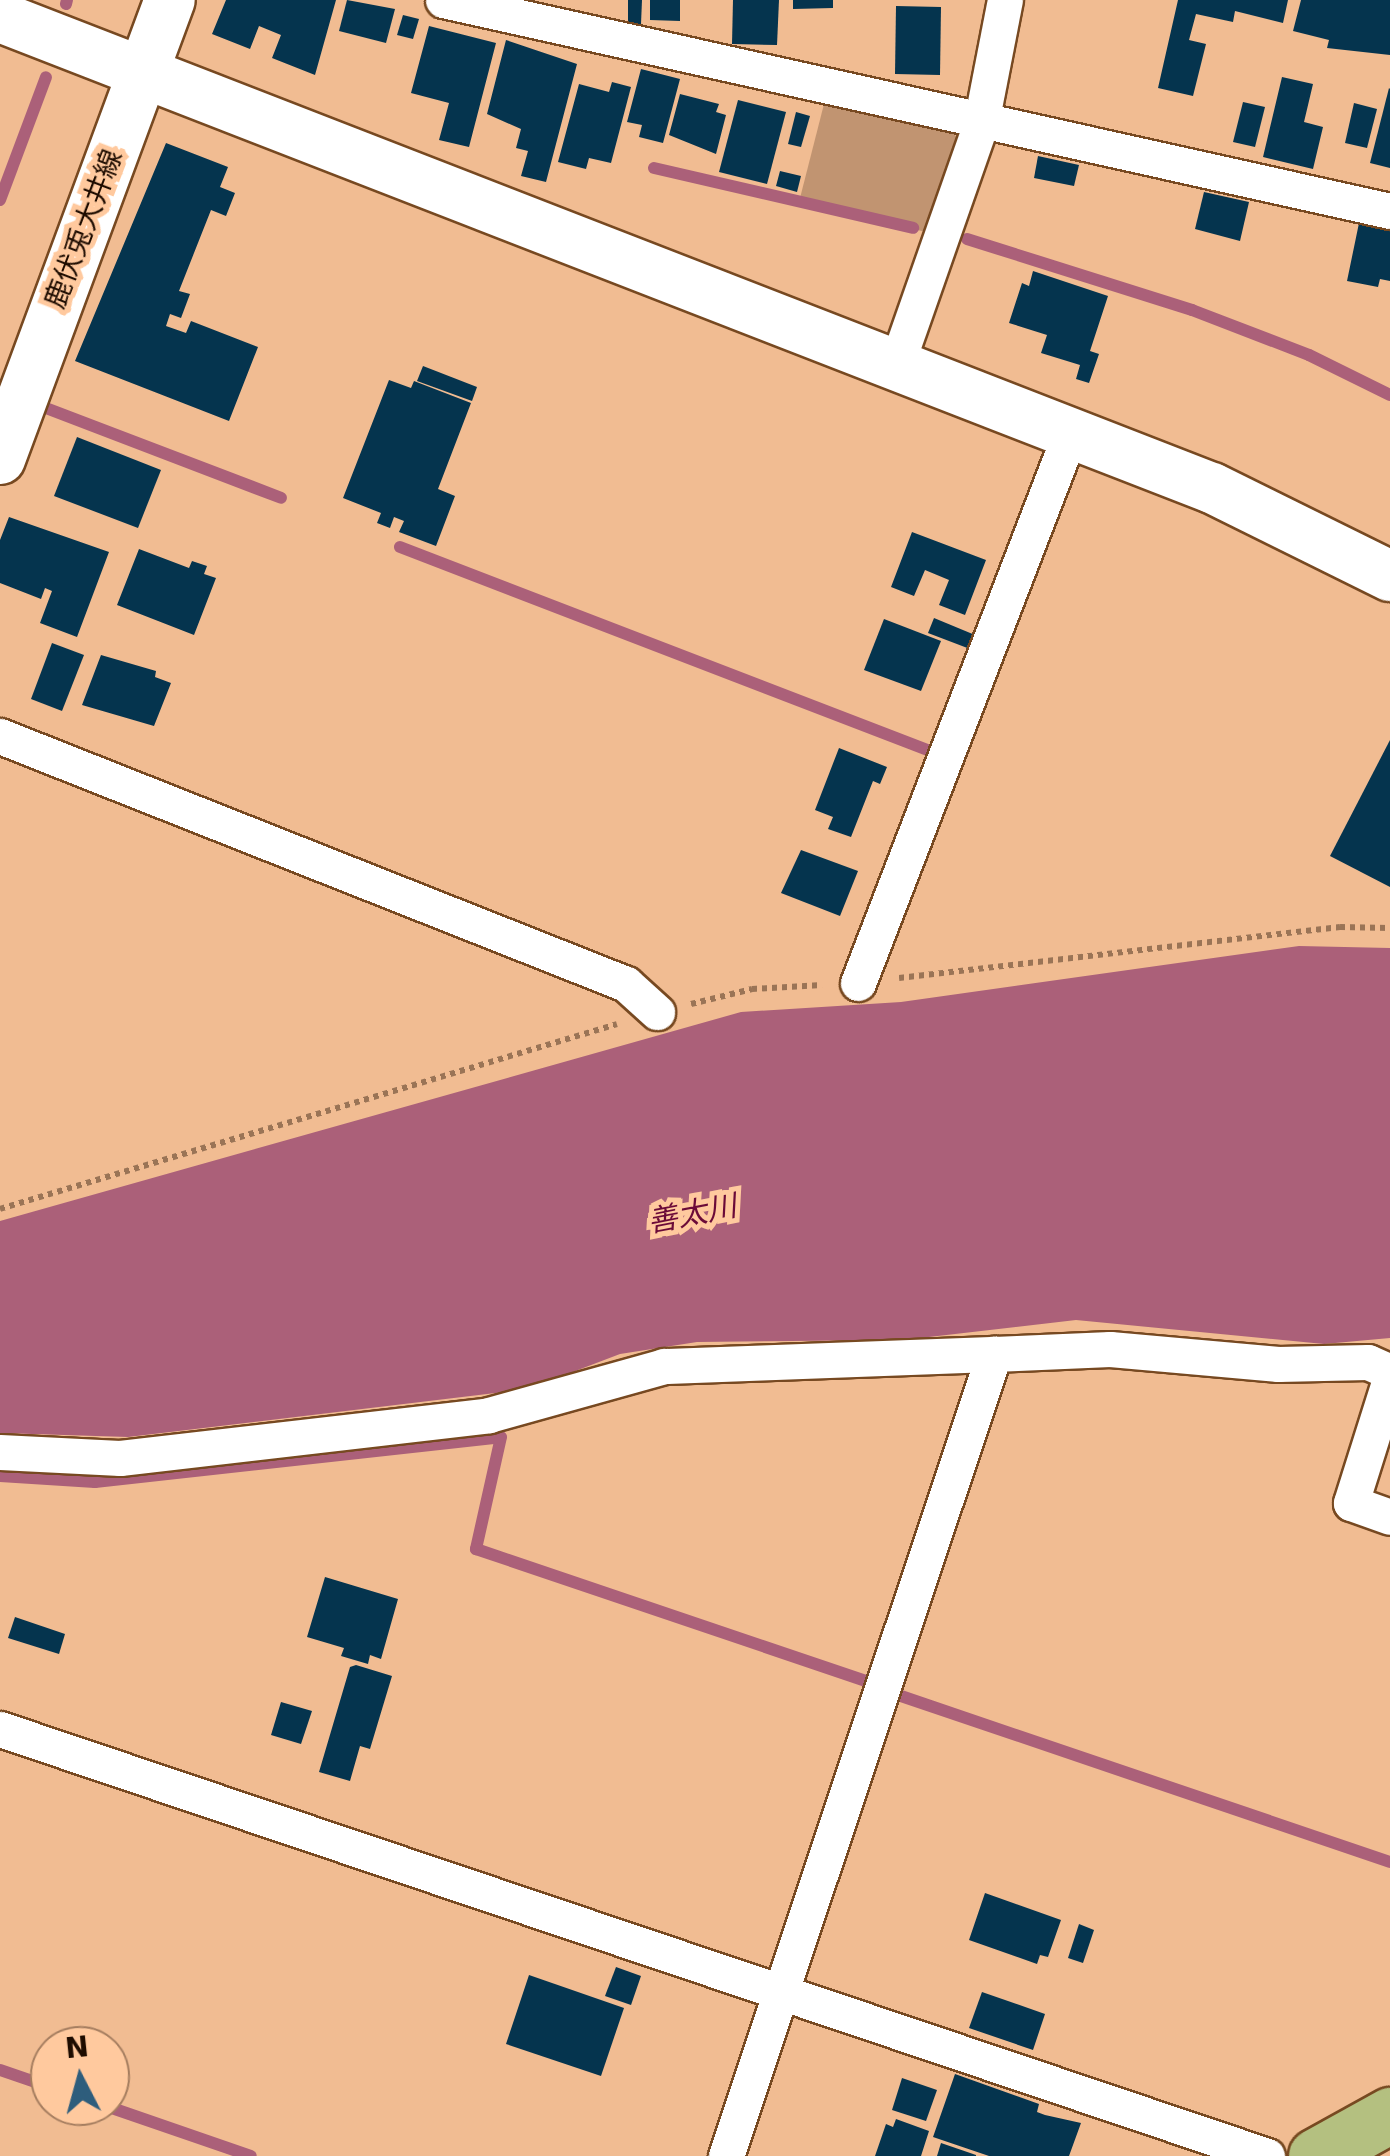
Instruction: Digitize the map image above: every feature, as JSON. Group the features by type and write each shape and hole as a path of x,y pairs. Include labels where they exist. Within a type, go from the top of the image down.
{"main road":[{"path":"1316,2156 1390,2115"}],"street":[{"name":"鹿伏兎大井線","path":"0,459 170,0"},
{"path":"443,0 981,123 1390,211"},
{"path":"897,363 981,123 1004,0"},
{"path":"0,17 1212,488 1390,576"},
{"path":"858,983 1070,434"},
{"path":"0,736 626,984 657,1012"},
{"path":"0,1452 120,1458 489,1416 664,1366 1110,1350 1278,1364 1368,1362 1390,1375 1351,1503 1390,1517"},
{"path":"726,2156 994,1354"},
{"path":"0,1729 1267,2156"}],"path":[{"path":"0,1210 657,1012 752,989 858,983 1340,927 1390,928"}],"shaded area":[{"path":"824,104 952,130 960,144 926,232 799,202"}],"water":[{"name":"善太川","path":"1299,946 1390,948 1390,1338 1324,1344 1076,1320 903,1340 697,1342 620,1354 528,1389 128,1437 0,1433 0,1221 741,1012 901,1002"}],"building":[{"path":"226,0 336,0 315,75 272,58 281,35 259,26 250,49 212,34"},
{"path":"347,0 395,9 386,43 339,31"},
{"path":"628,0 642,0 641,24 628,24"},
{"path":"650,0 680,0 680,21 650,20"},
{"path":"733,0 779,0 777,45 732,44"},
{"path":"793,0 833,0 833,8 793,9"},
{"path":"1178,0 1288,0 1283,23 1235,11 1233,22 1196,14 1189,40 1206,44 1193,96 1158,88"},
{"path":"1301,0 1390,0 1390,55 1327,48 1329,40 1293,31"},
{"path":"896,6 941,7 940,75 895,74"},
{"path":"403,15 419,19 413,39 397,35"},
{"path":"429,26 496,43 469,147 439,140 449,103 411,93"},
{"path":"506,40 577,64 546,182 521,176 528,151 516,148 521,129 487,114"},
{"path":"641,69 680,79 663,143 639,137 642,125 627,122"},
{"path":"1282,77 1313,84 1304,122 1323,127 1313,169 1263,157"},
{"path":"612,82 631,87 611,163 589,158 586,169 558,162 579,84 609,92"},
{"path":"1390,89 1390,168 1370,163"},
{"path":"680,94 719,104 716,112 726,115 716,154 669,135"},
{"path":"738,100 786,112 767,184 719,172"},
{"path":"1243,102 1265,107 1255,147 1233,142"},
{"path":"1354,103 1377,109 1367,148 1345,143"},
{"path":"796,112 810,116 801,147 788,144"},
{"path":"166,143 228,167 220,187 235,193 226,216 211,210 179,291 190,294 181,318 170,314 166,326 186,333 191,321 258,347 229,421 75,361"},
{"path":"1038,156 1079,165 1074,186 1034,178"},
{"path":"780,171 801,176 797,192 776,186"},
{"path":"1204,192 1249,202 1240,241 1195,229"},
{"path":"1359,223 1390,230 1390,281 1380,279 1378,287 1347,281"},
{"path":"1033,271 1108,296 1090,351 1099,354 1089,383 1076,379 1080,365 1041,353 1047,335 1009,323 1022,283 1029,286"},
{"path":"423,366 477,387 472,401 417,381"},
{"path":"389,380 411,388 414,381 471,403 438,489 455,496 436,546 399,532 404,521 394,517 390,528 377,523 381,513 343,498"},
{"path":"77,437 161,470 138,528 54,496"},
{"path":"9,517 109,552 77,637 40,623 52,591 45,588 41,599 0,583 0,540"},
{"path":"912,532 986,560 965,615 939,605 949,580 925,570 914,596 891,587"},
{"path":"139,549 189,568 192,561 207,566 204,574 216,578 194,635 117,605"},
{"path":"934,618 975,635 970,649 928,633"},
{"path":"884,619 941,641 921,691 864,670"},
{"path":"52,643 84,655 62,711 31,699"},
{"path":"101,655 156,671 155,677 171,683 154,726 82,705"},
{"path":"1390,740 1390,887 1330,856"},
{"path":"839,748 887,767 880,784 873,781 851,837 828,829 833,817 815,810"},
{"path":"801,850 858,871 840,916 781,893"},
{"path":"325,1577 398,1599 381,1659 370,1655 368,1664 341,1656 344,1648 307,1637"},
{"path":"15,1617 65,1634 59,1654 8,1638"},
{"path":"356,1665 392,1676 370,1749 360,1746 350,1781 319,1772 350,1667"},
{"path":"281,1702 312,1711 301,1744 271,1735"},
{"path":"985,1893 1061,1920 1048,1957 1040,1955 1037,1964 969,1940"},
{"path":"1079,1924 1094,1930 1083,1963 1068,1958"},
{"path":"616,1967 641,1976 631,2005 605,1996"},
{"path":"529,1975 624,2008 601,2076 506,2044"},
{"path":"982,1992 1045,2014 1033,2050 969,2028"},
{"path":"955,2074 1039,2104 1037,2112 1081,2123 1069,2156 989,2156 933,2137"},
{"path":"902,2078 937,2090 926,2121 892,2110"},
{"path":"896,2119 929,2131 921,2156 875,2156 886,2124 893,2127"},
{"path":"941,2143 976,2155 976,2156 937,2156"}],"waterway":[{"path":"66,4 67,0"},
{"path":"0,200 46,77"},
{"path":"654,168 913,228"},
{"path":"967,239 1192,310 1309,355 1390,395"},
{"path":"38,405 281,498"},
{"path":"400,547 930,751"},
{"path":"0,1476 95,1482 501,1437 476,1549 871,1683"},
{"path":"901,1696 1390,1862"},
{"path":"0,2070 30,2080"},
{"path":"130,2114 251,2156"}]}
